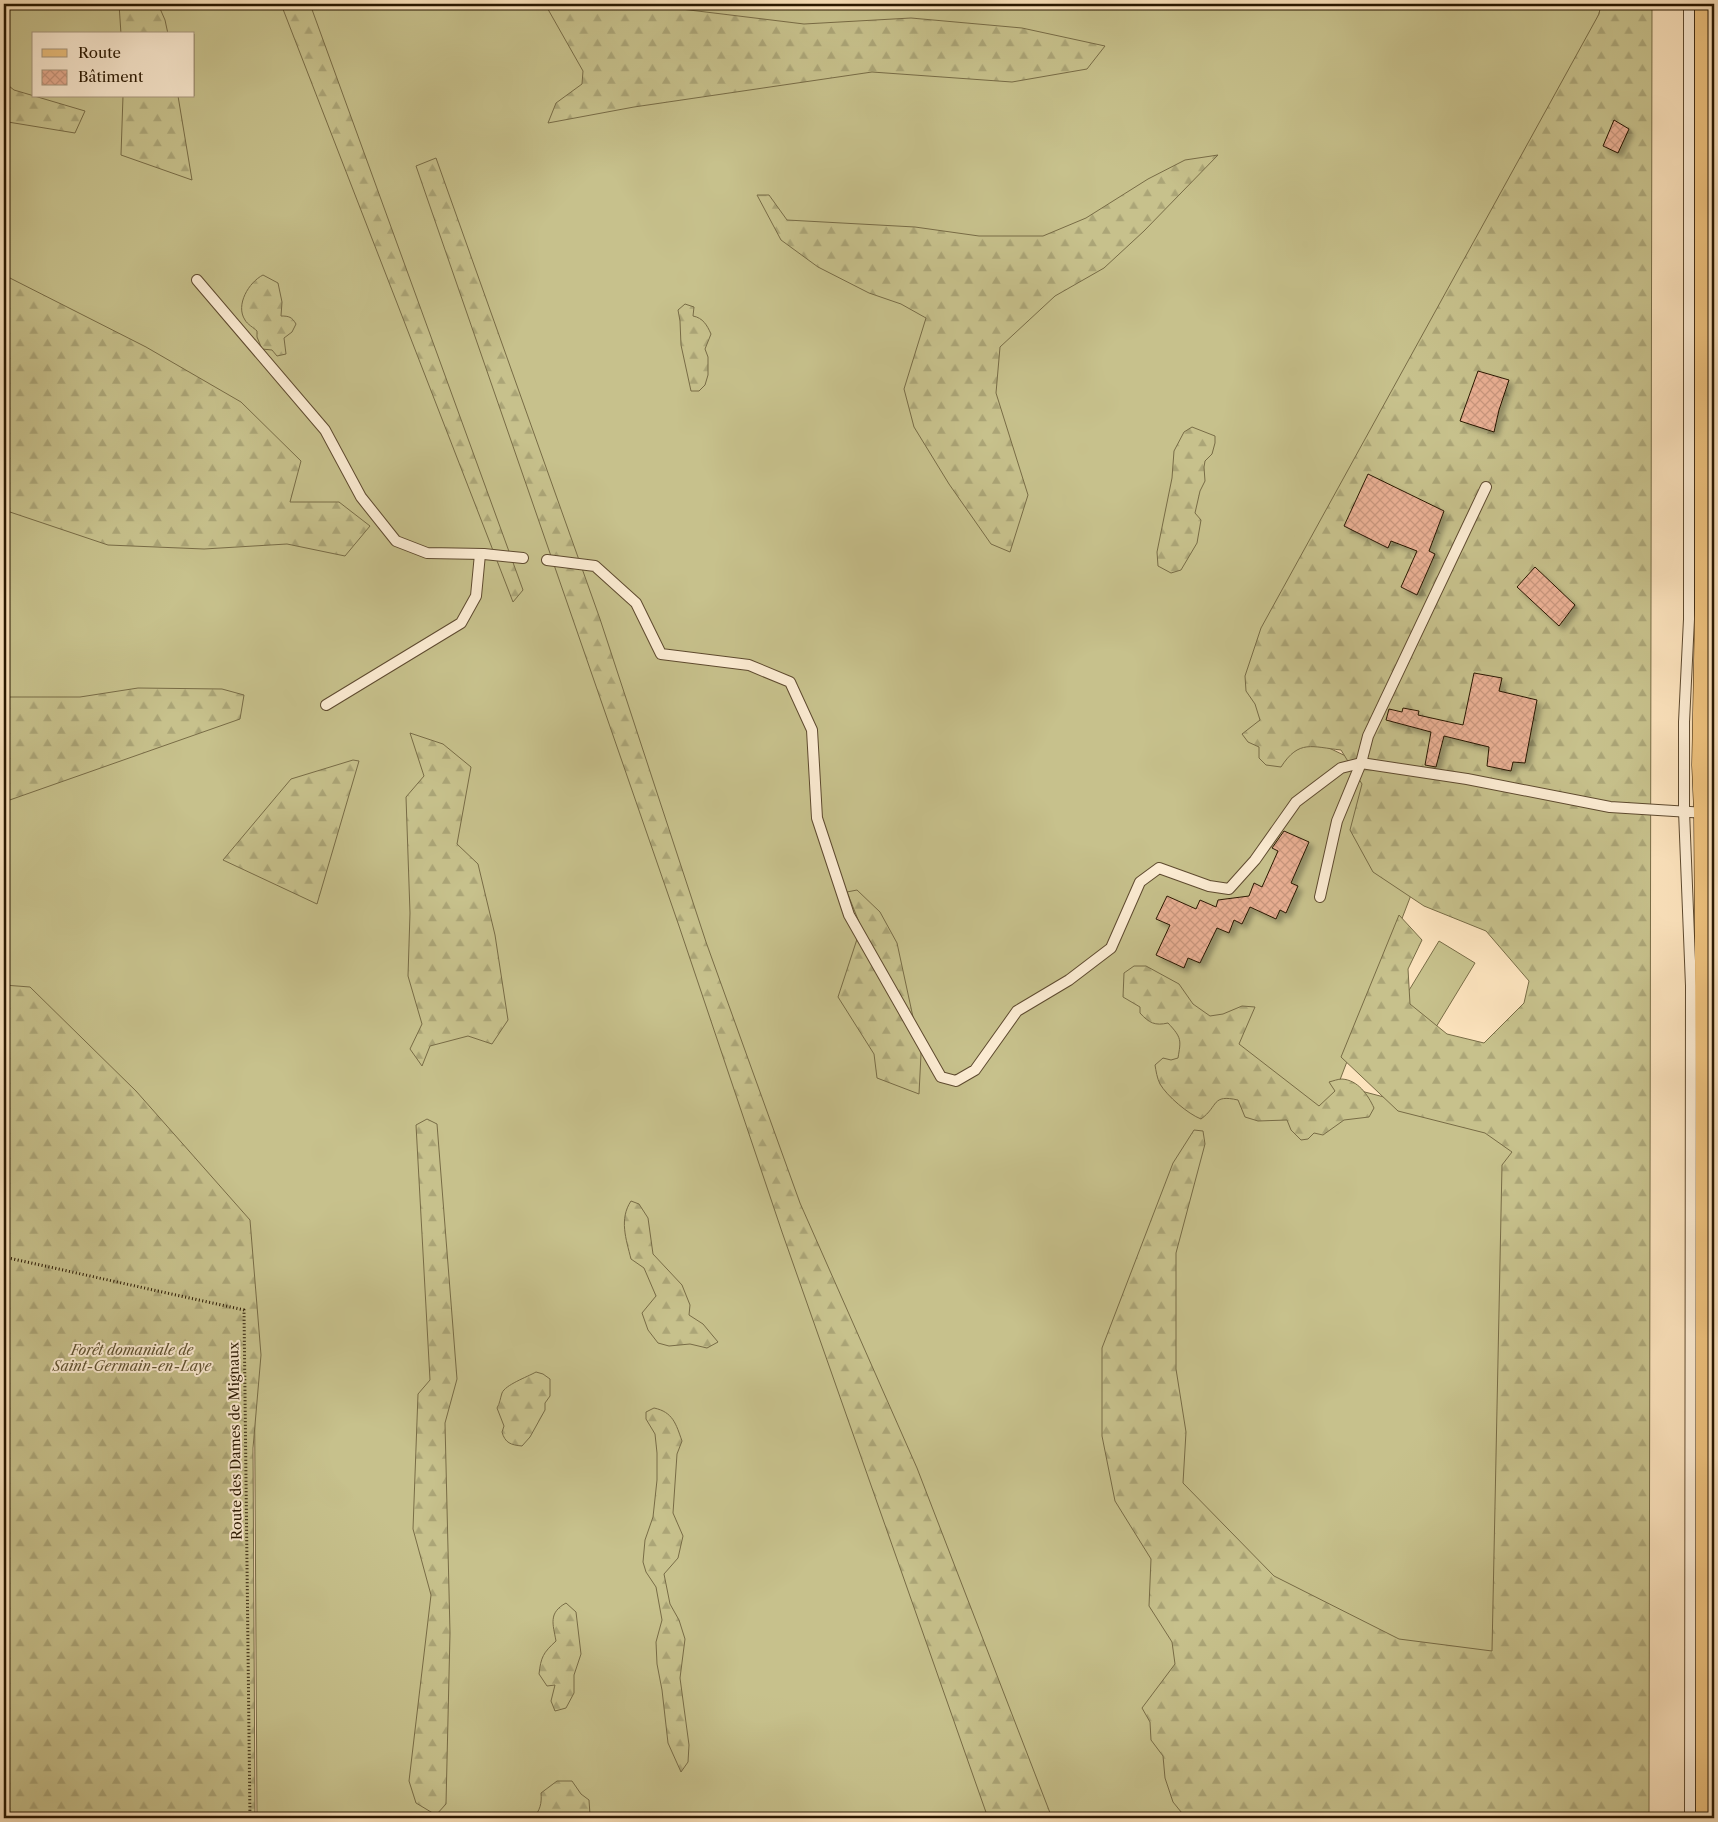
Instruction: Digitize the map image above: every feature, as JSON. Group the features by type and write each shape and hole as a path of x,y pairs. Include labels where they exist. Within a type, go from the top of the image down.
{"main road":[{"path":"1709,4 1710,608 1706,766 1702,813 1710,1818"}],"lane":[{"path":"1689,4 1689,619 1684,722 1702,813 1691,986 1690,1818"},
{"path":"197,280 325,430 361,496 396,541 427,553 480,554 523,558"},
{"path":"1320,897 1337,820 1361,763 1368,736 1486,487"},
{"path":"326,705 461,623 476,596 480,554"},
{"path":"548,560 595,566 636,603 661,654 750,665 790,682 812,730 817,818 848,915 941,1077 956,1081 975,1070 1017,1010 1069,980 1111,948 1140,882 1159,868 1209,886 1229,889 1255,860 1296,802 1341,768 1361,763 1467,779 1610,807 1702,813"}],"path":[{"name":"Route des Dames de Mignaux","path":"4,1257 244,1310 250,1818"}],"green space":[{"path":"4,4 1601,4 1599,14 1281,725 1446,804 1338,1085 1518,1132 1520,1668 1359,1818 257,1818 254,1306 4,1250"},
{"path":"119,4 158,4 168,32 121,32"},
{"path":"281,4 310,4 523,590 513,602"},
{"path":"545,4 653,4 804,24 911,18 1022,28 1105,46 1087,69 1012,82 872,72 634,107 548,123 556,103 582,84 583,71"},
{"path":"1601,4 1652,4 1649,1818 1186,1818 1173,1802 1165,1778 1163,1756 1151,1740 1150,1722 1142,1708 1175,1664 1172,1642 1149,1606 1151,1559 1115,1501 1102,1436 1102,1348 1173,1163 1194,1130 1203,1131 1205,1144 1176,1253 1176,1369 1186,1432 1183,1483 1274,1576 1399,1639 1492,1651 1502,1165 1512,1152 1485,1133 1398,1111 1341,1057 1399,915 1422,940 1408,969 1410,1004 1447,1034 1484,1043 1524,1003 1529,981 1486,931 1424,906 1373,872 1350,830 1362,784 1341,750 1307,747 1294,752 1281,767 1266,765 1259,758 1259,747 1248,742 1242,734 1260,720 1255,704 1246,691 1245,676 1261,628 1599,14"},
{"path":"4,82 14,90 32,95 32,98 41,98 85,111 75,133 8,122 4,119"},
{"path":"123,98 178,98 192,180 121,155"},
{"path":"1218,155 1144,231 1104,268 1055,296 1000,347 996,393 1028,495 1010,552 991,544 949,484 914,427 904,389 926,318 901,304 869,293 818,267 781,240 757,195 769,195 787,220 915,227 979,236 1043,236 1086,218 1148,179 1185,160"},
{"path":"436,158 600,619 706,942 800,1203 917,1468 1052,1818 988,1818 782,1232 679,926 416,166"},
{"path":"4,275 146,347 241,402 301,461 290,502 339,502 370,526 345,556 287,544 204,549 108,545 4,510"},
{"path":"263,275 278,283 282,302 281,316 290,317 296,324 292,332 284,338 286,354 277,356 272,350 262,349 257,337 257,331 246,321 242,314 245,294 253,283"},
{"path":"685,304 694,307 693,316 704,322 711,334 705,349 708,357 708,375 705,385 699,391 691,391 681,345 678,310"},
{"path":"1192,427 1215,436 1215,443 1212,454 1205,461 1205,481 1200,491 1195,513 1201,520 1197,543 1181,570 1171,573 1158,566 1157,552 1172,478 1174,451 1184,432"},
{"path":"138,688 222,689 244,695 240,719 4,802 4,697 80,697"},
{"path":"410,733 443,744 471,767 457,844 478,864 495,935 508,1020 492,1044 468,1036 430,1046 422,1066 410,1049 422,1024 408,976 410,913 406,797 424,776"},
{"path":"353,760 359,761 317,904 223,860 291,779"},
{"path":"857,890 880,912 897,943 921,1054 919,1094 877,1078 874,1054 838,997 861,927 847,892"},
{"path":"1439,941 1475,963 1433,1032 1397,1010"},
{"path":"1134,966 1146,966 1179,984 1193,1004 1210,1016 1223,1014 1242,1006 1255,1007 1239,1044 1319,1106 1335,1091 1329,1082 1342,1079 1353,1082 1365,1093 1374,1108 1369,1117 1344,1120 1323,1135 1314,1133 1308,1139 1301,1140 1291,1130 1287,1120 1258,1121 1245,1117 1238,1100 1219,1100 1201,1119 1190,1113 1163,1089 1158,1079 1155,1065 1163,1058 1171,1060 1178,1058 1180,1043 1176,1032 1168,1023 1156,1024 1149,1021 1140,1013 1140,1007 1123,997 1124,973"},
{"name":"Forêt domaniale de Saint-Germain-en-Laye","path":"4,985 30,987 136,1091 250,1220 261,1355 253,1448 255,1818 4,1818"},
{"path":"427,1119 437,1124 457,1379 445,1423 450,1633 446,1804 436,1815 416,1803 409,1781 431,1595 413,1529 418,1394 430,1380 416,1125"},
{"path":"631,1201 639,1204 648,1218 653,1254 682,1285 690,1305 689,1315 703,1324 718,1342 707,1348 690,1344 669,1346 658,1343 648,1330 642,1313 656,1296 644,1268 631,1259 624,1222 627,1208"},
{"path":"536,1372 550,1379 550,1396 545,1403 545,1410 530,1437 522,1446 512,1444 503,1436 504,1426 497,1408 502,1393 512,1384"},
{"path":"654,1408 666,1412 670,1416 676,1424 682,1441 677,1454 673,1513 683,1536 678,1558 664,1574 670,1604 679,1620 685,1639 680,1678 689,1745 688,1762 681,1772 668,1743 657,1664 656,1642 662,1620 656,1587 646,1572 643,1562 645,1540 653,1517 657,1480 655,1434 646,1419 646,1412"},
{"path":"566,1603 576,1612 581,1654 574,1675 574,1693 566,1708 555,1711 551,1701 555,1685 547,1686 539,1674 543,1656 556,1641 553,1624 554,1615"},
{"path":"557,1781 572,1781 581,1794 589,1800 590,1815 586,1818 533,1818 540,1807 541,1793"}],"building":[{"path":"1614,120 1629,129 1618,153 1603,146"},
{"path":"1478,371 1509,380 1494,432 1460,421"},
{"path":"1368,474 1444,511 1429,551 1435,554 1417,595 1401,587 1417,551 1391,541 1388,548 1344,526"},
{"path":"1535,567 1575,605 1559,626 1517,587"},
{"path":"1474,673 1502,678 1499,691 1537,700 1525,763 1513,762 1511,771 1487,766 1489,747 1444,736 1436,767 1425,765 1431,732 1386,720 1389,709 1402,712 1403,708 1419,711 1418,715 1463,725"},
{"path":"1284,831 1309,842 1291,883 1298,886 1286,913 1280,910 1276,919 1250,907 1242,924 1234,920 1229,933 1217,928 1200,963 1188,958 1184,968 1156,955 1170,925 1156,919 1167,896 1196,909 1200,900 1216,907 1218,900 1249,896 1254,883 1262,887 1278,851 1272,848"}]}
